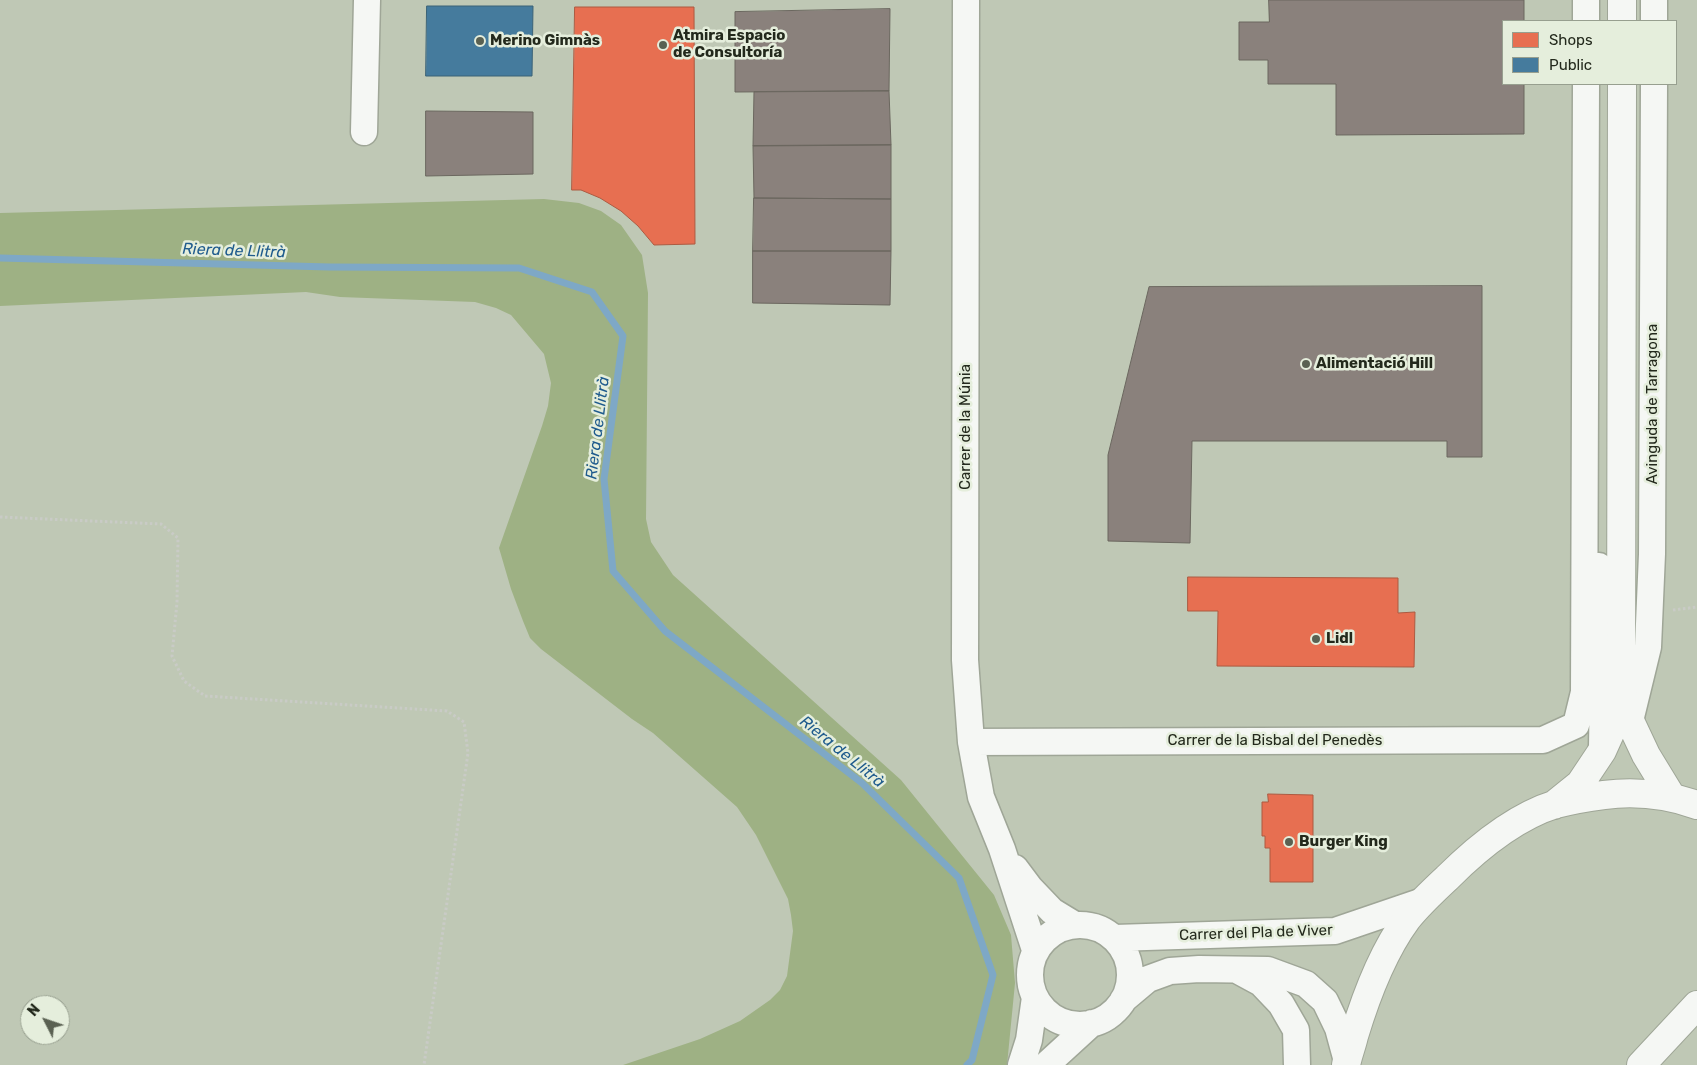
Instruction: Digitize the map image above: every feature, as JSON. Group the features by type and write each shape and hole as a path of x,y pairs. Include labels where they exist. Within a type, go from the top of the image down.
{"main road":[{"path":"1622,0 1622,20"},
{"name":"Avinguda de Tarragona","path":"1554,805 1580,784 1602,752 1616,720 1621,688 1622,85"},
{"name":"Avinguda de Tarragona","path":"1621,688 1630,721 1646,755 1671,796"},
{"path":"1347,1063 1360,1017 1393,940 1423,901 1466,859 1487,843 1530,815 1554,805 1585,798 1645,793 1671,796 1697,805"},
{"path":"1641,1065 1697,1005"}],"street":[{"path":"364,132 368,0"},
{"name":"Carrer de la Múnia","path":"966,0 965,660 971,742 981,797 1002,849 1035,950"},
{"path":"1586,0 1586,20"},
{"path":"1654,0 1654,20"},
{"path":"1586,85 1584,502 1599,565 1604,621 1602,752"},
{"name":"Avinguda de Tarragona","path":"1630,721 1648,647 1652,554 1654,85"},
{"name":"Carrer de la Bisbal del Penedès","path":"971,742 1543,740 1576,725 1584,692 1584,502"},
{"name":"Carrer de la Múnia","path":"1002,849 1030,888 1052,912 1075,925"},
{"name":"Carrer del Pla de Viver","path":"1115,938 1335,931 1423,901"},
{"path":"1092,1023 1072,1025 1053,1018 1040,1008 1030,988 1035,950 1049,934 1065,926 1087,924 1104,930 1115,938 1128,960 1130,980 1123,1000"},
{"path":"1046,1065 1092,1023 1111,1014 1123,1000 1148,979 1170,971 1199,969 1268,970 1306,984 1325,1001 1338,1028 1347,1063"},
{"path":"1236,970 1261,983 1281,1004 1296,1030 1297,1065"},
{"path":"1021,1065 1028,1040 1035,997"}],"path":[{"path":"0,517 161,524 178,538 177,602 172,656 184,682 205,696 447,710 464,722 468,753 424,1065"},
{"path":"1671,610 1697,607"}],"green space":[{"path":"544,199 579,203 601,211 621,225 642,255 648,293 646,519 651,542 673,575 901,780 994,895 1011,935 1015,983 1007,1065 623,1065 700,1039 740,1021 770,1000 780,990 787,976 793,931 791,915 788,899 756,835 737,807 653,733 541,649 530,638 511,589 499,548 542,426 548,406 551,383 544,354 511,315 475,302 340,297 306,292 0,306 0,213"}],"building: Shops":[{"path":"575,7 694,7 695,244 654,245 638,226 621,211 600,198 581,190 572,190"},
{"name":"Lidl","path":"1188,577 1398,578 1398,613 1415,612 1414,667 1217,666 1218,611 1188,611"},
{"name":"Burger King","path":"1268,794 1313,795 1313,882 1270,882 1270,848 1265,848 1265,836 1262,836 1262,802 1268,802"}],"building: Public":[{"name":"Merino Gimnàs","path":"427,6 533,6 532,76 426,76"}],"building: Industry":[{"path":"1269,0 1524,0 1524,20 1502,20 1502,85 1524,85 1524,134 1336,135 1336,84 1268,84 1268,60 1239,60 1239,22 1269,22"},
{"path":"890,9 889,91 735,92 735,12"},
{"path":"889,91 891,145 753,146 754,92"},
{"path":"426,111 533,112 533,174 426,176"},
{"path":"891,145 891,199 754,198 753,146"},
{"path":"754,198 891,199 891,251 753,251"},
{"path":"753,251 891,251 890,305 753,303"},
{"name":"Alimentació Hill","path":"1482,286 1482,457 1447,457 1447,441 1192,441 1190,543 1108,541 1108,455 1149,287"}],"waterway":[{"name":"Riera de Llitrà","path":"0,258 329,267 519,268 592,292 623,336 604,479 613,571 665,631 862,783 959,878 993,975 972,1060 967,1065"}],"place":[{"name":"Merino Gimnàs","path":"480,41"},
{"name":"Atmira Espacio de Consultoría","path":"663,45"},
{"name":"Alimentació Hill","path":"1306,364"},
{"name":"Lidl","path":"1316,639"},
{"name":"Burger King","path":"1289,842"}]}
